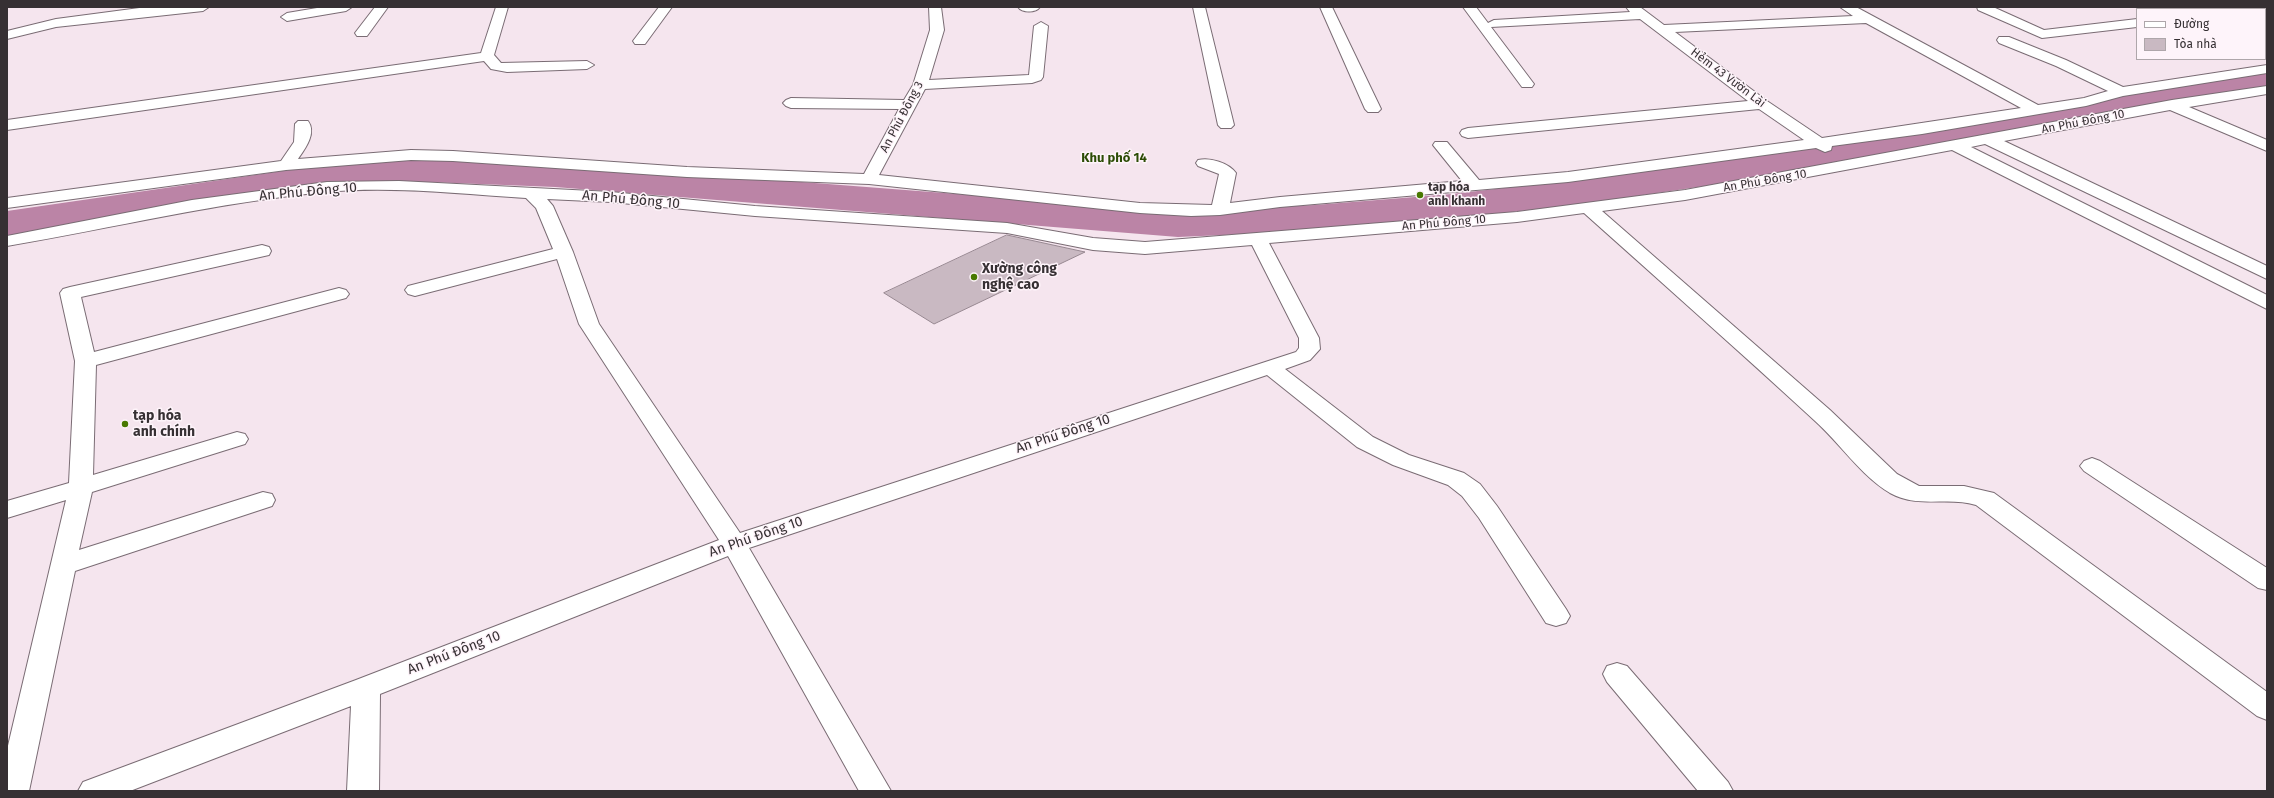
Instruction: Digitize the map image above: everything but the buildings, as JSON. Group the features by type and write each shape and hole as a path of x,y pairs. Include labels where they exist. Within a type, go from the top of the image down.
{"street":[{"path":"137,13 164,7"},
{"path":"7,35 56,23 203,7"},
{"path":"287,17 346,7"},
{"path":"362,33 382,7"},
{"path":"487,56 502,7"},
{"path":"640,41 666,7"},
{"name":"An Phú Đông 3","path":"869,179 920,85 937,30 935,7"},
{"path":"1024,8 1034,7"},
{"path":"1199,7 1226,125"},
{"path":"1326,7 1373,109"},
{"path":"1469,7 1527,84"},
{"path":"1846,7 2034,109"},
{"path":"1983,7 2042,34 2136,23"},
{"path":"1494,24 1637,11"},
{"name":"Hẻm 43 Vườn Lài","path":"1637,11 1762,104 1850,164"},
{"path":"1662,29 1869,19"},
{"path":"920,85 1032,80 1036,77 1041,26"},
{"path":"2004,40 2061,63 2121,92"},
{"path":"487,56 496,66 507,68 587,65"},
{"path":"7,125 487,56"},
{"path":"7,202 286,165 356,158 432,155 687,172 869,179 1140,208 1191,211 1220,210 1280,202 1568,177 1823,145 2034,109 2086,102 2121,92 2267,69"},
{"name":"An Phú Đông 10","path":"7,241 66,231 192,205 327,187 398,186 611,197 755,211 1007,228 1093,244 1145,248 1517,217 1685,195 2172,105 2267,90"},
{"path":"791,103 909,105"},
{"path":"1468,133 1762,104"},
{"path":"2172,105 2267,146"},
{"path":"286,165 302,142 302,124"},
{"path":"1989,140 2267,273"},
{"path":"1441,145 1475,186"},
{"path":"1956,146 2267,303"},
{"path":"1204,163 1222,168 1228,173 1220,210"},
{"path":"532,194 544,206 564,252 589,324 734,544 875,791"},
{"path":"1588,208 1827,419 1877,470 1897,487 1919,494 1971,495 1985,499 2267,708"},
{"name":"An Phú Đông 10","path":"94,791 366,688 734,544 1117,416 1304,356 1310,349 1309,338 1258,239"},
{"path":"13,791 81,486 86,361 70,293 262,251"},
{"path":"415,290 564,252"},
{"path":"86,361 339,294"},
{"path":"1270,367 1365,442 1401,460 1456,479 1471,490 1488,512 1556,616"},
{"path":"7,510 237,439"},
{"path":"2092,466 2267,581"},
{"path":"64,565 263,500"},
{"path":"1617,674 1717,791"},
{"path":"364,791 366,688"}],"waterway":[{"path":"7,224 351,173 429,170 555,175 1178,224 1315,218 1452,207 1589,191 1861,149 2267,80"}],"place":[{"name":"tạp hóa anh khanh","path":"1420,195"},
{"name":"Xường công nghệ cao","path":"974,277"},
{"name":"tạp hóa anh chính","path":"125,424"}],"district":[{"name":"Khu phố 14","path":"1114,158"}]}
